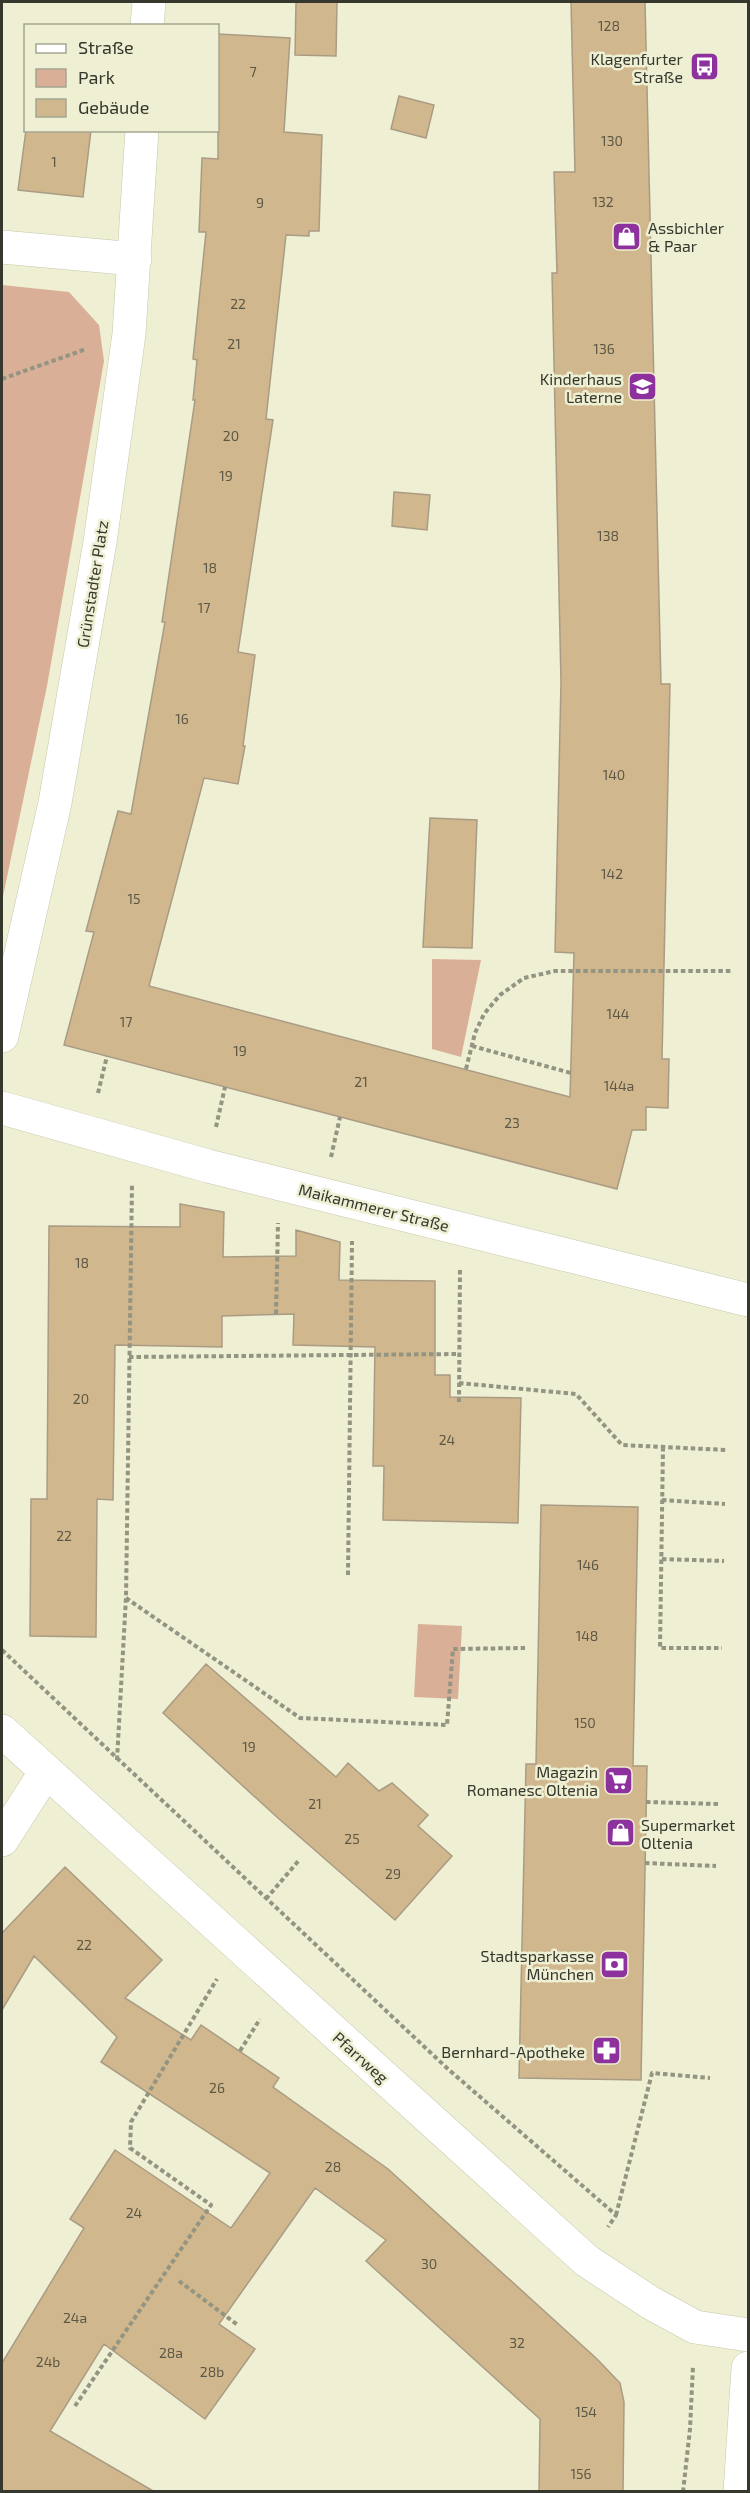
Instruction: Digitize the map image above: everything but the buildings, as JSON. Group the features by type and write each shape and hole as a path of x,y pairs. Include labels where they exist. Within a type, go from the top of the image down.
{"street":[{"path":"147,24 149,2"},
{"name":"Grünstadter Platz","path":"2,1036 55,803 100,542 129,334 142,132"},
{"path":"2,247 135,259"},
{"name":"Maikammerer Straße","path":"2,1108 133,1145 748,1300"},
{"name":"Pfarrweg","path":"2,1731 45,1773 587,2261 651,2303 695,2327 748,2335"},
{"path":"2,1840 45,1773"},
{"path":"740,2492 748,2368"}],"path":[{"path":"2,379 129,334"},
{"path":"466,1069 475,1033 484,1014 500,995 524,978 555,971 732,971"},
{"path":"472,1046 571,1073"},
{"path":"117,1760 126,1598 133,1145"},
{"path":"348,1575 353,1201"},
{"path":"459,1402 460,1228"},
{"path":"276,1314 278,1257"},
{"path":"129,1357 459,1354"},
{"path":"459,1383 576,1394 622,1445 727,1450"},
{"path":"663,1447 660,1648 722,1648"},
{"path":"662,1500 725,1504"},
{"path":"662,1559 724,1560"},
{"path":"126,1598 300,1718 447,1725 453,1649 525,1648"},
{"path":"2,1650 448,2069 616,2215"},
{"path":"646,1802 718,1804"},
{"path":"266,1899 300,1859"},
{"path":"645,1863 716,1866"},
{"path":"75,2406 211,2205 130,2148 131,2122 237,1945"},
{"path":"587,2261 616,2215 652,2073 710,2078"},
{"path":"179,2281 239,2326"},
{"path":"683,2492 690,2429 695,2327"}],"green space":[{"path":"2,285 69,292 99,325 104,361 47,686 2,901"},
{"path":"432,959 481,960 461,1057 432,1049"},
{"path":"418,1624 462,1626 458,1699 414,1697"}],"place":[{"name":"Klagenfurter Straße","path":"704,67"},
{"name":"Assbichler & Paar","path":"627,236"},
{"name":"Kinderhaus Laterne","path":"643,387"},
{"name":"Magazin Romanesc Oltenia","path":"619,1780"},
{"name":"Supermarket Oltenia","path":"620,1833"},
{"name":"Stadtsparkasse München","path":"615,1964"},
{"name":"Bernhard-Apotheke","path":"606,2051"}]}
